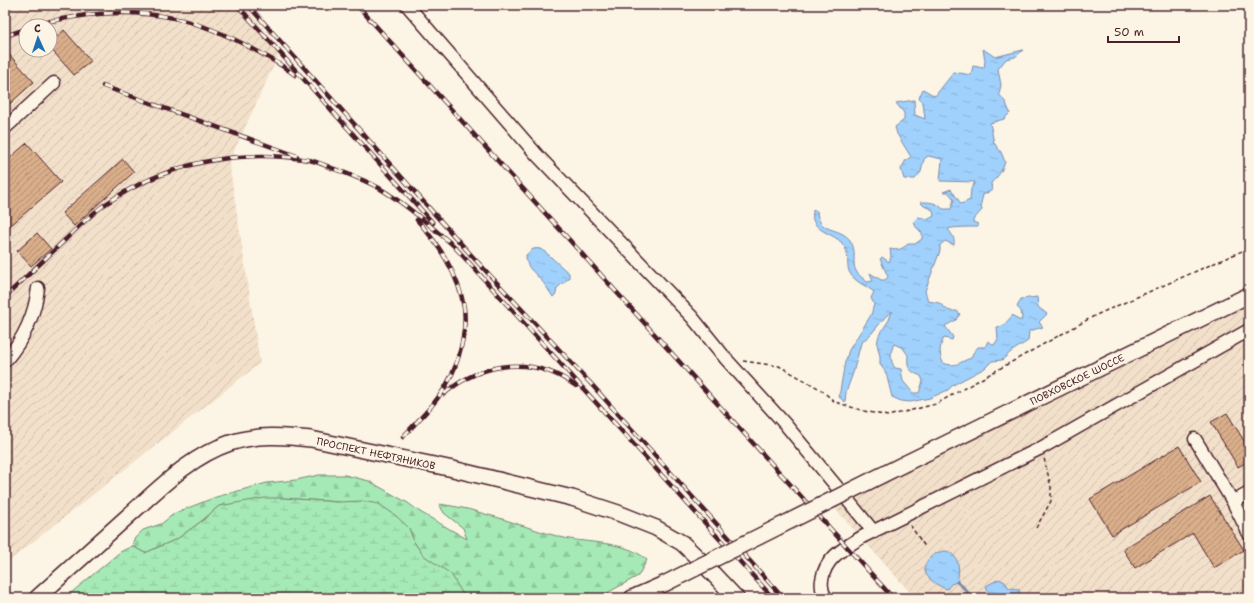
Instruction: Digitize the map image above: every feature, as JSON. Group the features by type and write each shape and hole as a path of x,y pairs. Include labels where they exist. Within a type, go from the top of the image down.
{"main road":[{"name":"ПОВХОВСКОЕ ШОССЕ","path":"632,598 664,584 906,463 1249,295"},
{"name":"ПРОСПЕКТ НЕФТЯНИКОВ","path":"37,598 166,482 190,464 208,453 230,443 248,438 268,436 311,439 468,472 592,504 656,528 669,535 691,551 736,598"}],"lane":[{"path":"407,5 537,155 692,317 726,359 785,424 874,532"},
{"path":"5,128 54,83"},
{"path":"5,361 22,337 32,318 37,301 38,288"},
{"path":"826,598 822,586 825,567 830,560 862,537 1041,448 1249,330"},
{"path":"1196,439 1233,502 1249,534"},
{"path":"1233,502 1249,493"}],"path":[{"path":"726,359 779,366 820,389 835,402 864,411 888,416 936,404 1096,315 1249,248"},
{"path":"1036,528 1051,501 1051,487 1041,448"},
{"path":"904,517 926,548"}],"shaded area":[{"path":"5,5 244,5 281,50 229,162 260,363 5,564"},
{"path":"1249,295 1249,598 915,598 829,502"}],"green space":[{"path":"319,475 345,475 369,481 467,539 463,528 444,513 439,504 459,507 560,537 617,546 628,549 647,560 638,576 598,598 465,598 436,565 423,555 414,542 409,528 339,502 283,498 219,506 177,539 145,553 132,546 134,539 143,530 161,524 175,513 216,497 267,483 296,480"},
{"path":"265,498 339,502 362,501 379,504 395,515 409,528 414,542 423,555 451,574 465,598 287,598 286,596 283,598 65,598 120,552 132,546 145,553 177,539 219,506"}],"water":[{"path":"983,49 995,57 1023,50 1015,57 1006,59 998,69 1001,85 999,94 1006,103 1010,113 1004,119 990,123 994,143 1001,152 1005,162 1000,174 991,183 992,190 983,195 981,203 982,210 973,220 973,222 978,224 978,227 958,227 948,229 954,238 954,245 945,241 940,245 940,251 925,291 928,301 939,303 948,310 957,311 960,314 956,320 945,326 953,337 952,340 944,338 941,344 940,353 943,363 954,365 971,358 978,347 985,347 988,341 994,345 998,339 997,327 1003,326 1013,315 1018,320 1022,320 1021,311 1017,307 1021,299 1037,297 1038,307 1047,314 1039,322 1043,327 1029,331 1028,341 1012,351 1002,360 992,361 985,368 953,385 948,390 930,398 910,402 901,401 892,397 886,373 880,364 877,344 879,335 889,320 892,311 861,343 846,392 845,402 839,397 845,362 849,350 871,315 874,304 871,298 874,292 851,275 848,267 847,252 845,247 839,240 815,224 813,219 813,210 817,211 818,218 825,227 840,233 850,240 854,249 855,268 859,275 867,282 873,281 870,273 881,280 885,280 888,277 880,259 882,257 889,262 891,257 890,249 900,249 908,244 915,244 922,239 922,233 916,227 914,221 918,217 929,219 934,216 933,210 924,206 920,202 933,203 943,209 951,209 954,199 948,192 943,192 951,189 961,204 970,200 971,189 975,182 940,181 942,159 928,156 924,159 921,172 915,179 904,179 901,169 906,160 911,157 897,134 895,127 904,120 904,113 896,103 914,100 915,115 925,119 923,103 919,98 923,89 935,96 954,72 971,75 973,66 984,68 985,61","holes":["894,344 903,348 908,355 909,368 921,376 923,381 919,393 913,393 903,381 901,369 895,368 892,362 891,353"]},
{"path":"533,249 542,250 569,273 569,278 557,288 556,294 553,297 544,283 530,269 527,263 526,255"},
{"path":"946,551 954,556 959,568 957,582 951,584 947,589 938,585 928,577 925,570 927,561 933,555"},
{"path":"999,579 1005,582 1009,588 1019,589 1020,598 991,598 986,586"}],"building":[{"path":"64,30 91,61 74,75 58,57 58,36"},
{"path":"5,50 34,82 5,108"},
{"path":"27,143 61,182 10,226 5,220 5,162"},
{"path":"123,159 134,172 74,226 62,213"},
{"path":"37,233 51,249 31,266 17,251"},
{"path":"1227,413 1249,449 1249,461 1238,467 1211,422"},
{"path":"1179,446 1201,482 1112,535 1090,499"},
{"path":"1210,496 1244,550 1214,568 1193,533 1135,568 1123,549"}],"waterway":[{"path":"957,582 972,598"}],"railway":[{"path":"237,5 433,223"},
{"path":"248,5 472,256 593,386 783,598"},
{"path":"357,5 893,598"},
{"path":"58,20 110,13 152,14 172,18 211,29 231,38 273,60 295,75"},
{"path":"5,36 18,32"},
{"path":"103,86 297,156"},
{"path":"5,297 101,207 130,189 179,169 204,162 230,158 256,156 282,157 313,161 355,177 374,185 389,194 453,245 773,598"},
{"path":"403,437 444,390 456,366 459,356 465,317 458,284 453,272 433,239 417,220"},
{"path":"444,394 475,374 508,366 526,366 543,370 560,376 576,386"}]}
